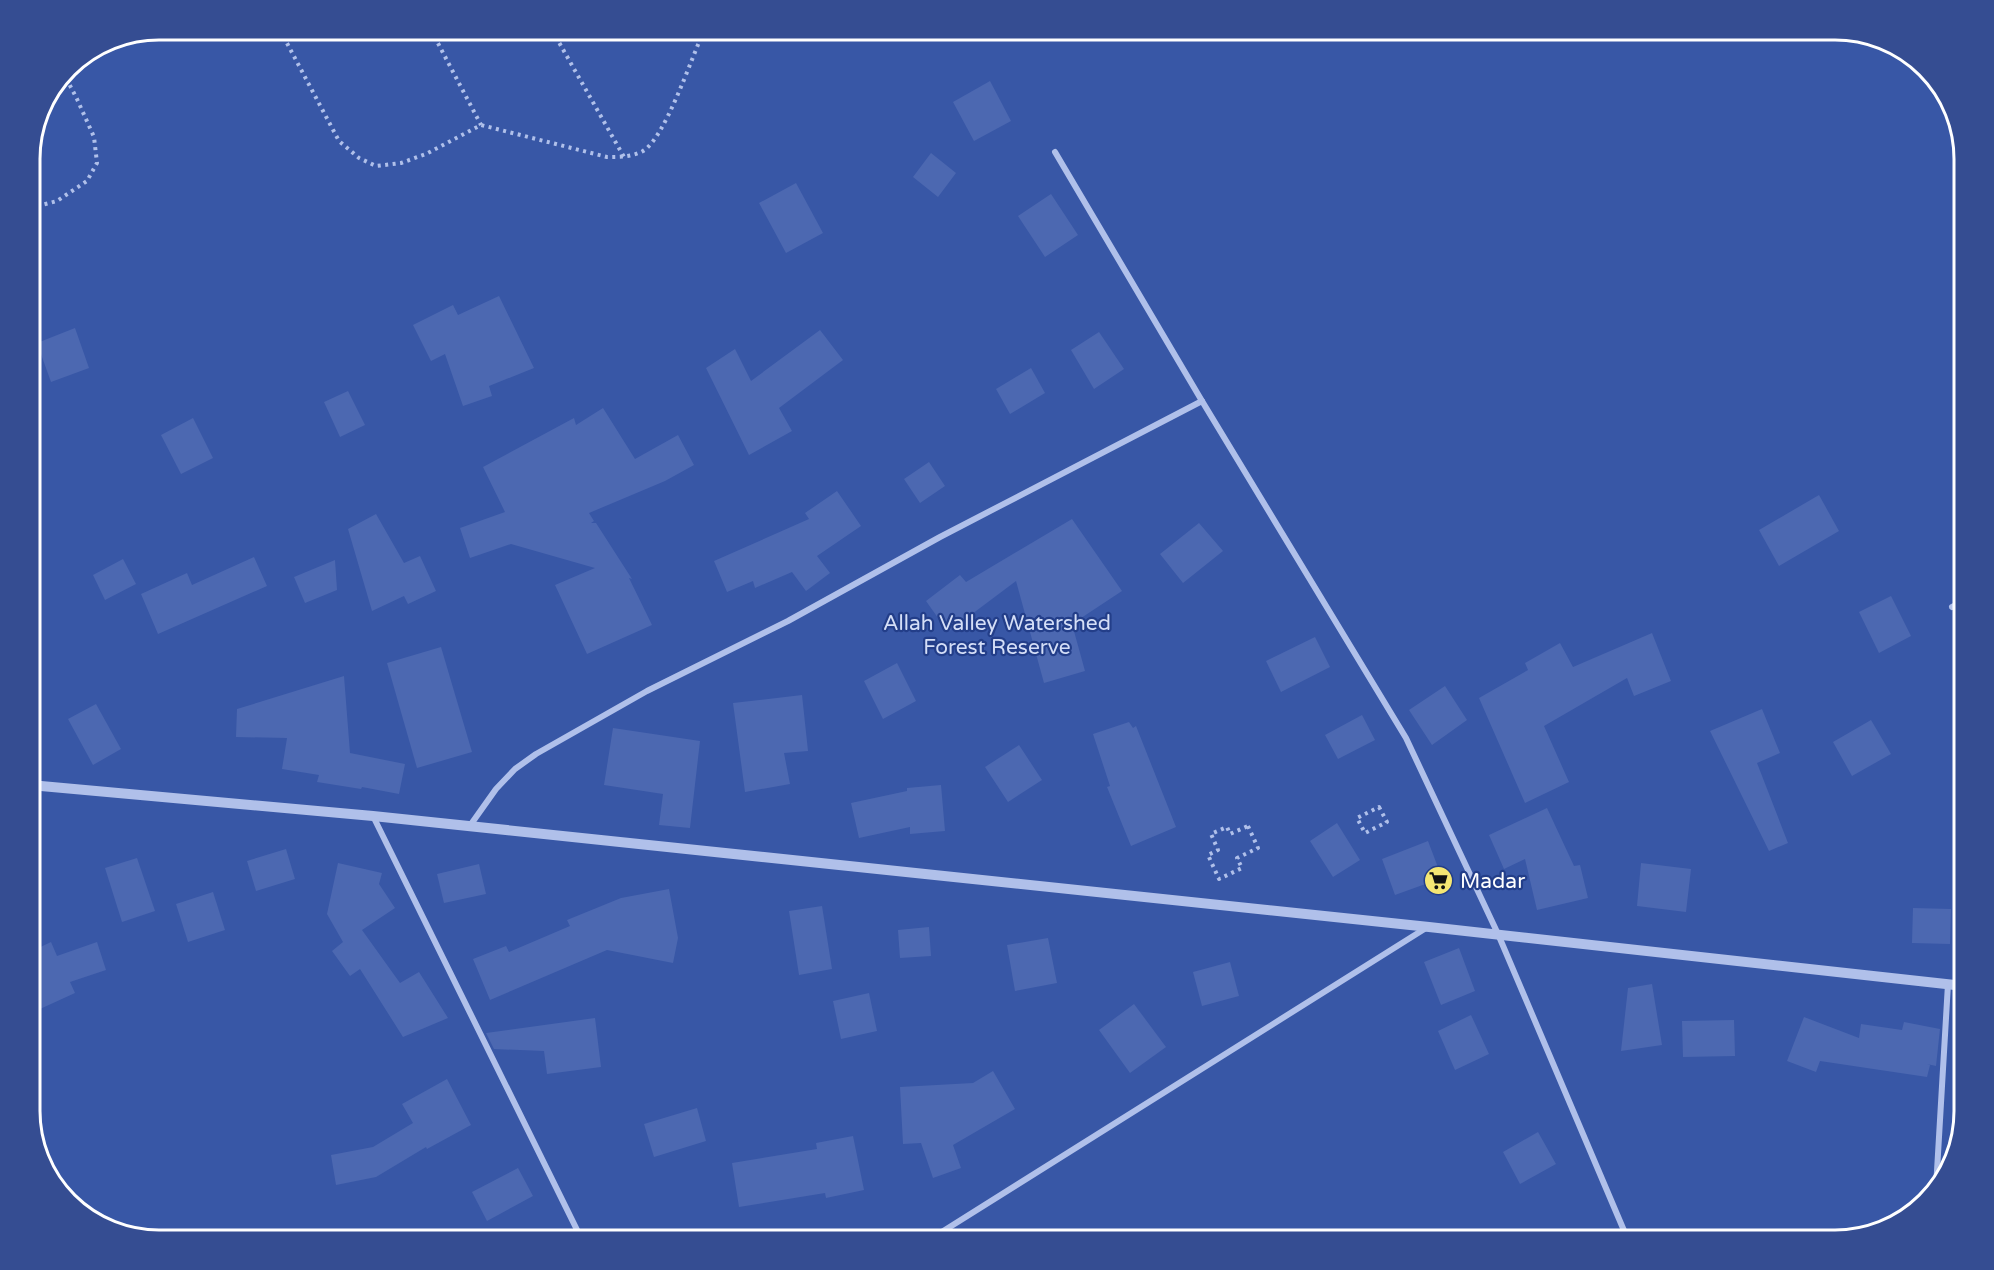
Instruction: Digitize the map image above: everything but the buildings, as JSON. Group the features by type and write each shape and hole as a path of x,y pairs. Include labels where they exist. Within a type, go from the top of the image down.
{"street":[{"path":"1055,152 1202,401 1406,738 1498,934 1624,1230"},
{"path":"470,827 496,789 515,769 536,754 647,691 788,621 940,537 1202,401"},
{"path":"41,786 373,816 1498,934 1954,985"},
{"path":"373,816 577,1230"},
{"path":"944,1230 1429,927"},
{"path":"1937,1170 1948,984"}],"path":[{"path":"286,41 339,141 359,158 376,166 401,163 426,154 481,125 607,158 625,157 645,150 664,126 698,41"},
{"path":"437,41 481,125"},
{"path":"558,41 625,157"},
{"path":"41,205 57,201 87,181 97,163 94,137 69,83"},
{"path":"1379,807 1387,822 1365,833 1357,818 1379,807"},
{"path":"1248,826 1258,848 1237,858 1242,868 1219,879 1208,855 1218,850 1211,834 1227,827 1230,834 1248,826"}],"green space":[{"name":"Allah Valley Watershed Forest Reserve","path":"1835,40 1865,45 1901,61 1924,81 1941,107 1951,136 1954,159 1954,1111 1947,1149 1933,1177 1913,1200 1887,1217 1858,1227 1835,1230 159,1230 121,1223 93,1209 70,1189 56,1170 45,1141 41,1118 41,152 45,129 53,107 75,75 100,56 129,45 152,41"}],"place":[{"name":"Madar","path":"1439,881"}]}
